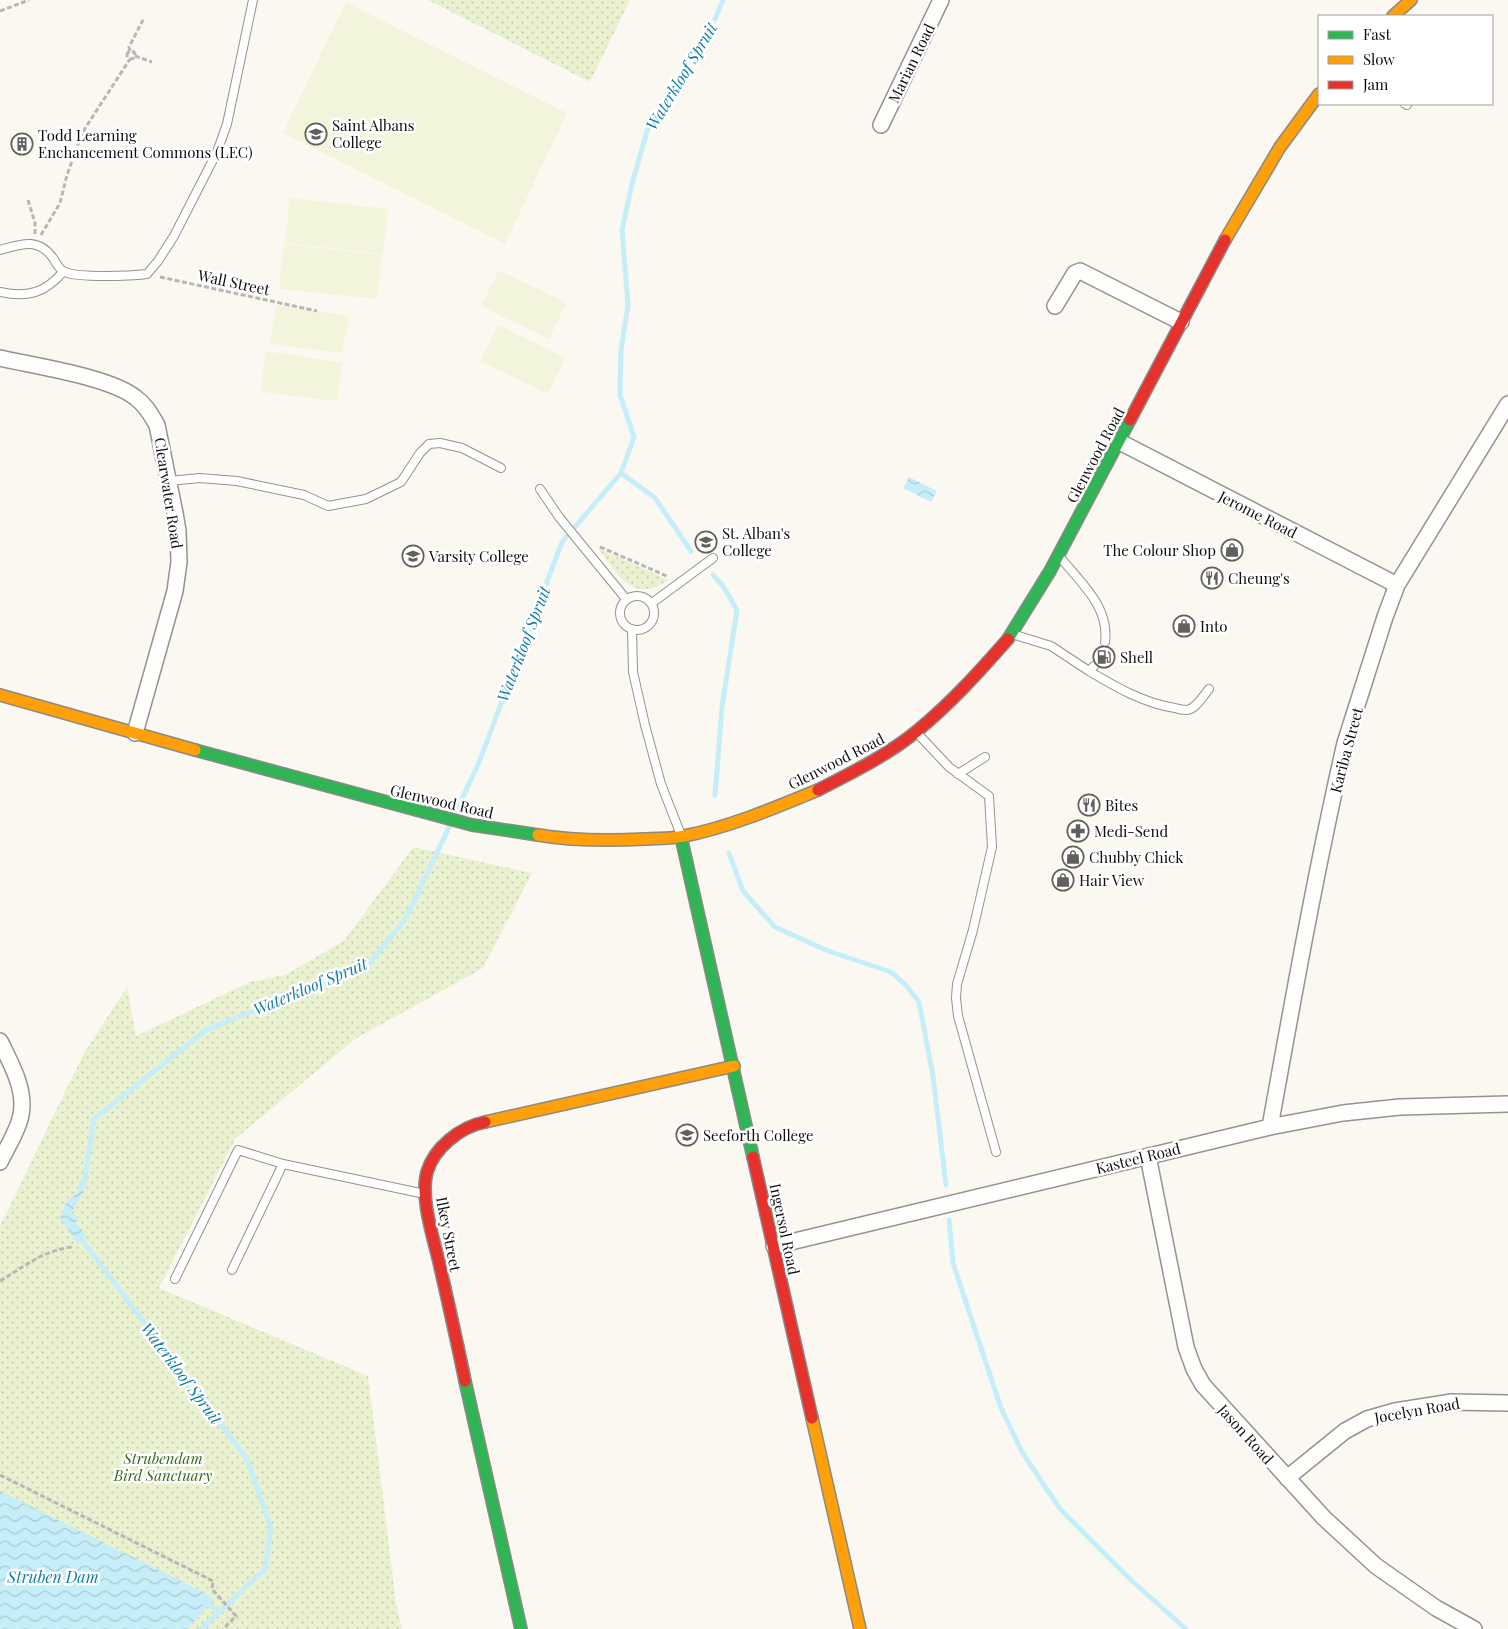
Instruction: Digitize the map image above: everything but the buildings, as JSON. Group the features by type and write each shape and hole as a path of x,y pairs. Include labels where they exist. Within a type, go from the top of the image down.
{"street":[{"name":"Marian Road","path":"881,125 941,0"},
{"path":"1394,15 1411,0"},
{"name":"Glenwood Road","path":"0,695 436,816 472,825 560,838 603,842 681,837 778,807 819,790 894,748 916,732 965,688 1012,634 1058,556 1120,442 1228,234 1293,128 1318,95"},
{"path":"1055,306 1076,273 1080,270 1181,322"},
{"name":"Clearwater Road","path":"0,358 97,380 122,389 135,396 157,425 178,531 177,581 135,733"},
{"name":"Kariba Street","path":"1270,1127 1318,869 1346,743 1385,617 1397,585 1508,404"},
{"name":"Jerome Road","path":"1120,442 1397,585"},
{"name":"Ingersol Road","path":"681,837 860,1629"},
{"path":"0,1041 15,1072 22,1102 20,1121 0,1162"},
{"name":"Ilkey Street","path":"521,1629 437,1254 425,1181 428,1172 440,1149 454,1135 469,1126 492,1118 734,1066"},
{"name":"Kasteel Road","path":"774,1246 1270,1127 1343,1113 1400,1107 1508,1104"},
{"name":"Jason Road","path":"1148,1156 1186,1347 1203,1385 1324,1518 1376,1566 1436,1608 1474,1629"},
{"name":"Jocelyn Road","path":"1287,1478 1345,1431 1366,1419 1395,1411 1452,1402 1508,1403"}],"lane":[{"path":"0,250 18,244 36,244 48,251 63,272 71,274 118,276 147,274 158,262 174,236 217,152 227,124 252,0"},
{"path":"0,292 16,294 38,292 52,283 63,272"},
{"path":"169,482 200,478 236,482 295,492 328,506 366,500 401,482 420,453 430,444 440,443 462,448 501,468"},
{"path":"540,489 626,599"},
{"path":"1058,556 1100,609 1106,628 1105,642"},
{"path":"652,604 713,558"},
{"path":"634,595 646,597 652,604 654,612 651,623 642,630 632,630 626,626 620,616 621,605 626,599 634,595"},
{"path":"632,630 634,672 645,725 661,784 681,837"},
{"path":"1012,634 1050,646 1092,669 1115,686 1162,706 1187,710 1194,707 1209,689"},
{"path":"916,732 958,774 989,796 992,847 973,930 957,984 956,998 958,1016 996,1152"},
{"path":"958,774 985,757"},
{"path":"175,1279 238,1150 283,1164 427,1194"},
{"path":"232,1270 283,1164"}],"path":[{"path":"0,11 28,0"},
{"path":"130,59 126,54 130,51 129,47 144,18"},
{"path":"130,51 134,52 134,56 152,62"},
{"path":"36,244 60,203 67,175 82,133 130,59 134,56"},
{"path":"28,200 35,223 36,244"},
{"name":"Wall Street","path":"147,274 317,311"},
{"path":"586,549 594,544 672,578 678,584"},
{"path":"0,1281 37,1257 59,1248 72,1247"},
{"path":"0,1474 213,1580 212,1589 236,1616 223,1629"}],"green space":[{"path":"428,0 630,0 590,82"},
{"path":"346,2 567,113 505,244 283,133"},
{"path":"290,198 388,209 383,254 285,243"},
{"path":"284,244 382,255 377,299 279,289"},
{"path":"499,270 566,303 549,339 481,306"},
{"path":"276,305 349,316 342,353 270,344"},
{"path":"498,325 566,358 548,394 480,361"},
{"path":"266,351 342,363 337,401 261,392"},
{"path":"598,548 668,580 656,587 635,588 619,576"},
{"name":"Strubendam Bird Sanctuary","path":"413,847 532,873 483,968 355,1039 235,1139 159,1288 368,1376 396,1603 402,1629 0,1629 0,1226 84,1053 127,987 136,1036 250,982 285,975 344,941"}],"water":[{"path":"909,477 937,491 931,502 903,488"},
{"path":"87,1178 83,1192 71,1214 78,1218 76,1223 86,1235 78,1244 60,1218 66,1202 77,1193 79,1183"},
{"name":"Struben Dam","path":"0,1491 203,1592 214,1600 187,1629 0,1629"}],"waterway":[{"name":"Waterkloof Spruit","path":"454,815 478,765 562,542 621,473 634,437 620,395 621,350 628,305 622,230 632,184 647,131 716,17 723,0"},
{"path":"621,473 655,498 691,551"},
{"path":"713,575 723,586 737,610 722,707 715,795"},
{"name":"Waterkloof Spruit","path":"84,1184 94,1119 206,1030 368,965 405,920 450,825"},
{"path":"729,853 743,891 775,927 828,951 891,972 906,985 919,1002 933,1076 946,1185"},
{"path":"949,1220 953,1263 1001,1408 1022,1452 1060,1509 1132,1581 1186,1629"},
{"name":"Waterkloof Spruit","path":"79,1236 247,1459 271,1528 265,1569 201,1629"},
{"name":"Waterkloof Spruit","path":"203,1602 220,1611"}],"traffic: fast":[{"path":"1008,639 1050,571 1130,420"},
{"path":"195,750 472,825 538,835"},
{"path":"681,837 753,1157"},
{"path":"465,1381 521,1629"}],"traffic: slow":[{"path":"1394,15 1411,0"},
{"path":"1225,240 1280,147 1318,95"},
{"path":"0,695 195,750"},
{"path":"538,835 605,840 679,837 734,822 818,790"},
{"path":"485,1122 734,1066"},
{"path":"812,1418 860,1629"}],"traffic: jam":[{"path":"1130,420 1225,240"},
{"path":"818,790 882,756 906,740 953,698 1008,639"},
{"path":"465,1381 428,1217 425,1182 430,1163 442,1147 466,1129 485,1122"},
{"path":"753,1157 812,1418"}],"place":[{"name":"Saint Albans College","path":"316,134"},
{"name":"Todd Learning Enchancement Commons (LEC)","path":"22,144"},
{"name":"St. Alban's College","path":"706,542"},
{"name":"The Colour Shop","path":"1232,550"},
{"name":"Varsity College","path":"413,556"},
{"name":"Cheung's","path":"1212,578"},
{"name":"Into","path":"1184,626"},
{"name":"Shell","path":"1104,657"},
{"name":"Bites","path":"1089,805"},
{"name":"Medi-Send","path":"1078,831"},
{"name":"Chubby Chick","path":"1073,857"},
{"name":"Hair View","path":"1063,880"},
{"name":"Seeforth College","path":"687,1135"}]}
